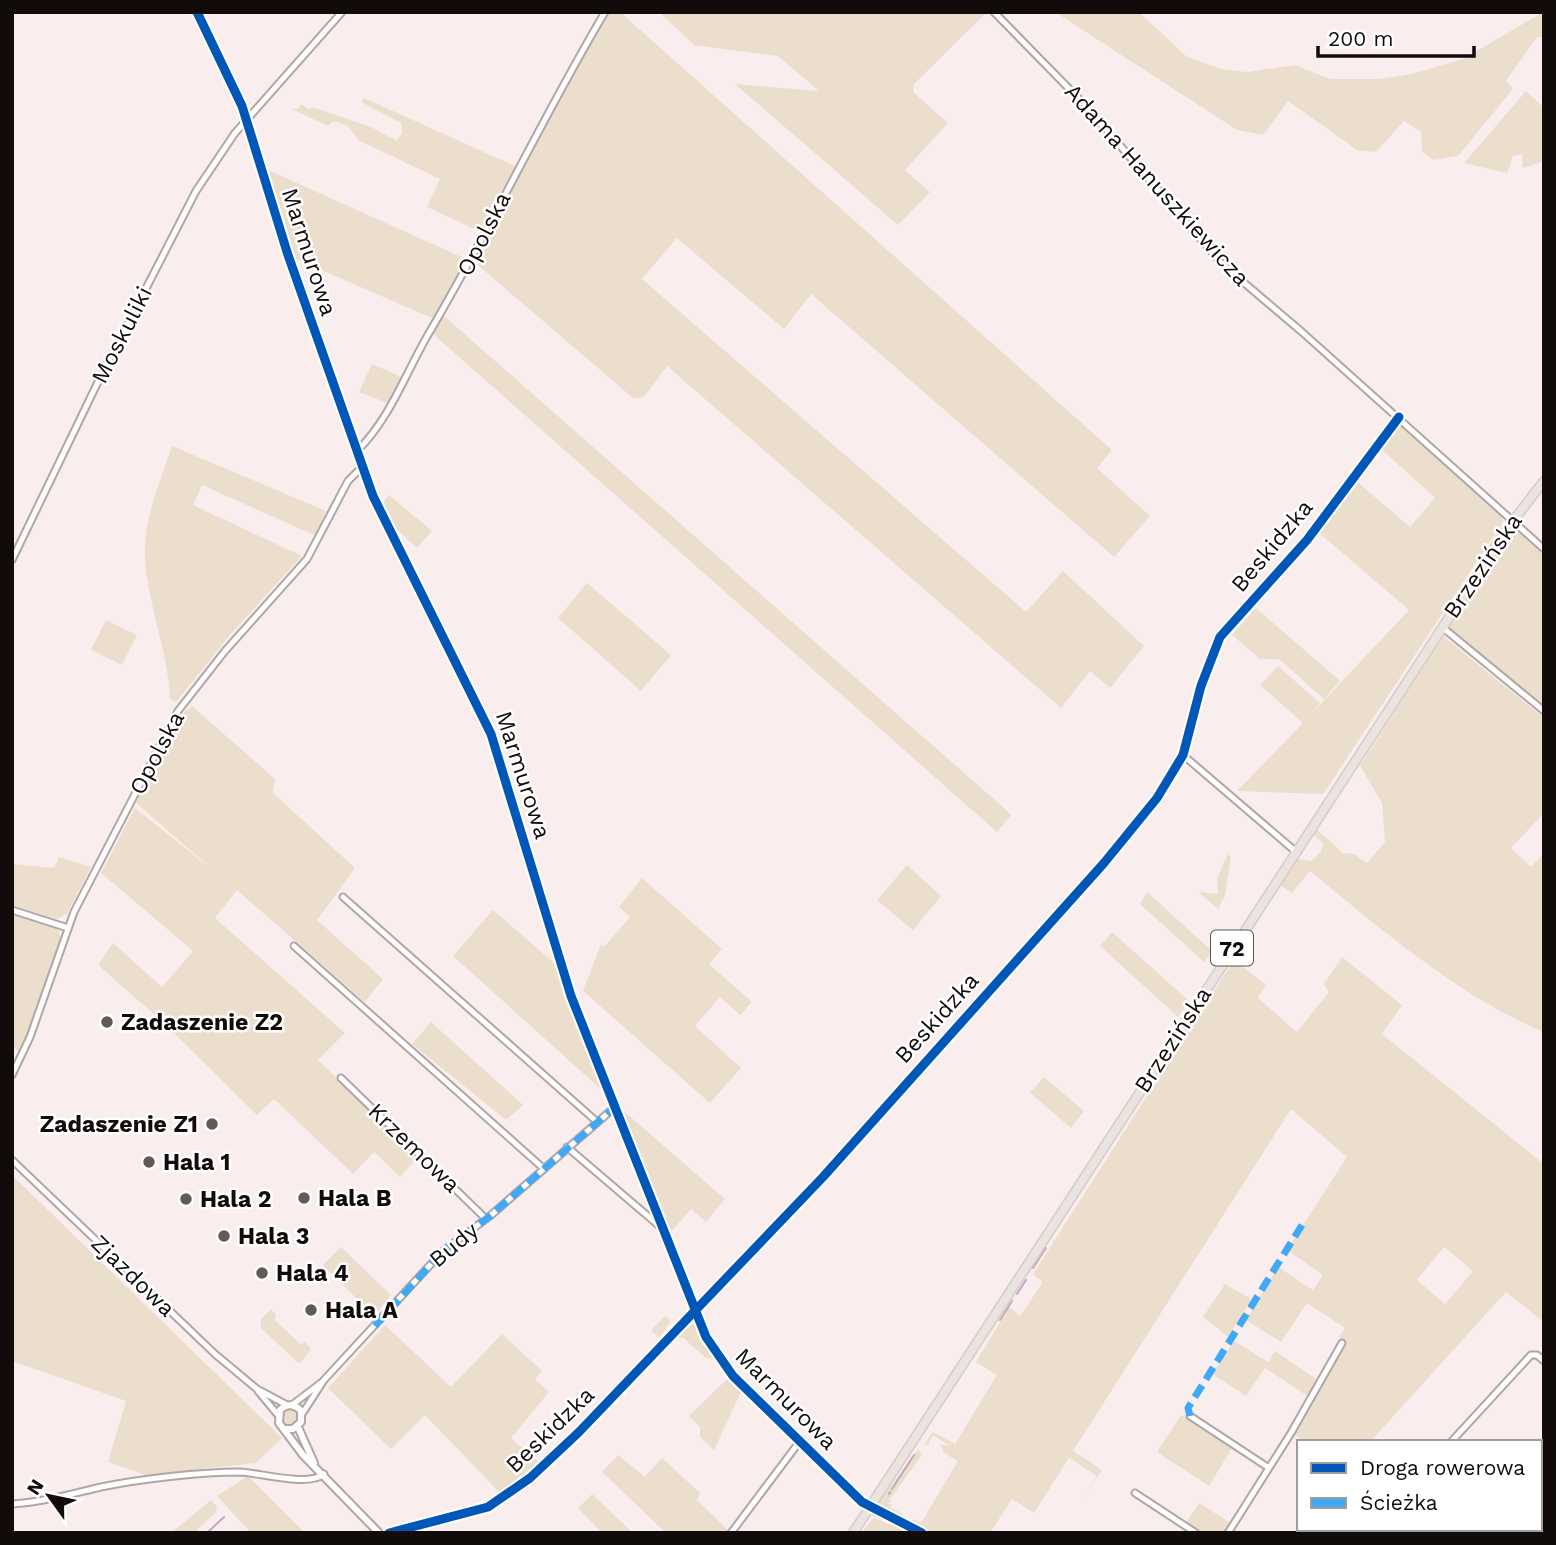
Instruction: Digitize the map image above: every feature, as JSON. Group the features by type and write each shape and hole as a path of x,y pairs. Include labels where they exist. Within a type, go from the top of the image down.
{"main road":[{"name":"Brzezińska","path":"853,1533 1512,520 1544,481"}],"street":[{"name":"Marmurowa","path":"197,12 230,75 247,119 288,255 362,467 389,531 491,734 566,983 706,1337 724,1366 870,1508"},
{"name":"Moskuliki","path":"12,560 187,205 220,152 342,12"},
{"name":"Opolska","path":"357,451 401,388 466,272 481,237 501,207 518,165 606,12"},
{"name":"Adama Hanuszkiewicza","path":"994,12 1086,106 1222,264 1544,549"},
{"name":"Beskidzka","path":"389,1533 480,1509 507,1496 573,1438 823,1177 1117,848 1157,798 1183,755 1202,686 1220,637 1307,540 1399,418"},
{"name":"Opolska","path":"12,1075 30,1037 68,928 181,707 225,650 307,559 348,481 362,467"},
{"path":"1442,627 1544,711"},
{"path":"1183,755 1295,851"},
{"path":"343,897 596,1121"},
{"path":"12,910 68,928"},
{"path":"294,946 543,1168"},
{"name":"Krzemowa","path":"341,1078 486,1219"},
{"name":"Budy","path":"302,1414 324,1380 443,1251 486,1219 615,1107"},
{"path":"567,1147 663,1229"},
{"name":"Zjazdowa","path":"12,1160 215,1354 257,1389 278,1415"},
{"path":"1228,1533 1338,1354 1342,1343"},
{"path":"1453,1440 1531,1355 1537,1355 1544,1361"},
{"name":"Budy","path":"289,1405 324,1380"},
{"name":"Zjazdowa","path":"257,1389 289,1405"},
{"path":"314,1463 298,1427 302,1414 289,1405 278,1415 279,1423 303,1455 314,1463 379,1533"},
{"path":"1190,1416 1269,1468"},
{"path":"285,1429 298,1427"},
{"path":"731,1533 800,1441"},
{"path":"12,1504 51,1501 103,1487 237,1472 306,1479 317,1479 324,1474"},
{"path":"1135,1493 1195,1533"},
{"path":"870,1508 922,1533"}],"shaded area":[{"path":"608,12 620,12 1112,450 1097,468 1150,516 1114,557 811,294 784,329 677,238 642,279 1026,612 1063,571 1144,646 1110,688 1090,671 1061,708 667,366 644,397 633,398 473,261 506,202 512,182"},
{"path":"659,12 987,12 914,84 913,92 948,123 905,170 930,192 898,225 735,84 819,91 778,56 694,45"},
{"path":"1055,12 1139,12 1186,56 1221,69 1247,72 1295,65 1330,79 1379,79 1412,74 1463,59 1543,12 1544,37 1537,37 1506,81 1513,89 1458,156 1433,160 1422,151 1421,132 1404,121 1376,152 1357,150 1288,101 1263,135 1237,130"},
{"path":"1526,91 1544,108 1544,161 1523,168 1522,154 1513,156 1507,173 1464,163"},
{"path":"364,98 515,166 479,231 427,207 440,179 358,140 347,125 334,121 328,126 292,109 298,109 301,104 309,109 312,107 371,127 397,141 402,133 401,123 361,102"},
{"path":"268,170 466,259 453,288 434,319 296,259 290,248"},
{"path":"444,316 1004,808 1011,815 997,832 433,334"},
{"path":"372,364 404,378 387,403 359,392"},
{"path":"1397,425 1402,425 1502,517 1503,522 1323,794 1237,791 1303,723 1260,685 1278,666 1320,703 1313,712 1409,610 1318,532 1355,480 1410,527 1435,498 1379,447"},
{"path":"172,446 326,511 316,536 202,485 193,505 302,556 229,636 176,702 170,699 166,664 145,561 149,517"},
{"path":"389,495 432,531 417,548 391,524 382,504"},
{"path":"1514,528 1544,553 1544,708 1448,628"},
{"path":"587,583 671,655 641,691 558,618"},
{"path":"1256,608 1340,681 1324,699 1279,659 1260,659 1232,635"},
{"path":"106,620 137,635 122,665 91,650"},
{"path":"1443,636 1544,718 1544,813 1511,848 1531,867 1544,853 1544,1032 1482,1001 1452,981 1392,938 1310,871 1292,893 1278,884 1297,859 1312,861 1321,851 1323,843 1312,834 1332,804 1317,830 1343,853 1354,854 1367,863 1385,842 1382,803 1360,766"},
{"path":"192,706 275,779 273,793 355,868 317,920 383,979 365,1002 237,890 215,918 345,1033 318,1060 418,1157 400,1177 374,1152 353,1174 274,1099 257,1115 164,1023 98,965 113,943 162,987 193,951 101,873 135,808 214,871 136,803 184,712"},
{"path":"1228,854 1231,857 1225,895 1218,909 1198,892 1218,894 1217,878"},
{"path":"59,857 91,867 67,914 56,919 12,905 13,864 54,868"},
{"path":"907,865 941,896 913,930 877,900"},
{"path":"642,878 722,949 709,964 752,1002 740,1015 720,997 695,1026 741,1068 710,1103 583,991 601,944 604,947 630,917 619,907"},
{"path":"1147,892 1212,951 1204,962 1140,904"},
{"path":"493,910 554,963 604,1092 453,956"},
{"path":"12,913 57,928 61,938 20,1052 12,1047"},
{"path":"1112,932 1189,1001 1178,1017 1100,946"},
{"path":"1342,957 1402,1005 1382,1034 1544,1164 1544,1322 1506,1292 1372,1440 1303,1440 1291,1433 1342,1341 1339,1337 1345,1328 1307,1303 1281,1342 1246,1320 1278,1267 1313,1290 1323,1275 1287,1250 1347,1157 1291,1109 1073,1451 1102,1470 1080,1503 1097,1476 1069,1458 1034,1513 1012,1499 990,1533 937,1534 910,1523 913,1519 921,1523 958,1461 944,1453 940,1444 950,1446 933,1435 928,1445 924,1445 933,1432 955,1444 997,1375 976,1362 1009,1307 1020,1316 1043,1282 1033,1274 1234,960 1266,985 1258,998 1297,1032 1329,992 1324,984","holes":["1444,1247 1473,1271 1445,1304 1417,1280"]},
{"path":"431,1022 523,1105 506,1120 412,1044"},
{"path":"1044,1077 1084,1111 1071,1128 1030,1093"},
{"path":"619,1107 725,1199 706,1222 691,1209 669,1234"},
{"path":"12,1175 282,1438 256,1463 145,1475 108,1462 126,1401 12,1361"},
{"path":"341,1247 391,1295 374,1316 323,1265"},
{"path":"1225,1284 1251,1299 1228,1337 1203,1317"},
{"path":"271,1309 276,1315 275,1320 301,1345 305,1342 311,1349 301,1363 261,1328 261,1319"},
{"path":"665,1316 671,1321 659,1338 651,1330"},
{"path":"692,1319 713,1359 706,1358 682,1337 675,1340 642,1375"},
{"path":"385,1325 451,1387 502,1334 542,1371 535,1379 549,1392 511,1438 540,1463 501,1494 425,1415 391,1449 328,1388"},
{"path":"1234,1341 1268,1362 1275,1351 1319,1381 1309,1397 1265,1368 1246,1396 1212,1374"},
{"path":"728,1378 741,1392 714,1450 700,1437 700,1427 689,1416"},
{"path":"290,1409 296,1411 296,1423 290,1425 284,1423 282,1417 284,1411"},
{"path":"1181,1415 1232,1448 1209,1486 1157,1452"},
{"path":"918,1449 922,1455 889,1500 892,1502 887,1504 892,1504 891,1508 903,1514 900,1519 880,1509 880,1504 877,1508 877,1504"},
{"path":"618,1455 645,1477 662,1458 700,1493 697,1500 731,1533 666,1533 602,1472"},
{"path":"248,1476 305,1533 251,1533 217,1496"},
{"path":"1544,1482 1544,1533 1498,1533 1542,1531"},
{"path":"592,1494 633,1533 602,1533 578,1508"},
{"path":"211,1500 217,1507 216,1512 194,1533 171,1533"},
{"path":"1199,1503 1231,1523 1224,1533 1202,1533 1186,1523"},
{"path":"875,1516 874,1518 911,1533 861,1533"}],"waterway":[{"path":"1033,1268 1046,1248"},
{"path":"1017,1294 1026,1280"},
{"path":"1000,1320 1012,1301"},
{"path":"892,1489 914,1455"},
{"path":"207,1533 224,1517"}],"marked path":[{"path":"375,1326 443,1251 490,1216 615,1107"},
{"path":"1190,1416 1188,1408 1302,1225"}],"cycle path":[{"path":"197,12 242,106 288,255 373,496 491,734 571,996 706,1337 733,1376 862,1502 922,1533"},
{"path":"389,1533 488,1507 530,1478 579,1432 823,1177 1104,863 1157,798 1183,755 1201,686 1220,637 1307,540 1399,417"}],"place":[{"name":"Zadaszenie Z2","path":"107,1022"},
{"name":"Zadaszenie Z1","path":"212,1124"},
{"name":"Hala 1","path":"149,1162"},
{"name":"Hala B","path":"304,1198"},
{"name":"Hala 2","path":"186,1199"},
{"name":"Hala 3","path":"224,1236"},
{"name":"Hala 4","path":"262,1273"},
{"name":"Hala A","path":"311,1310"}]}
